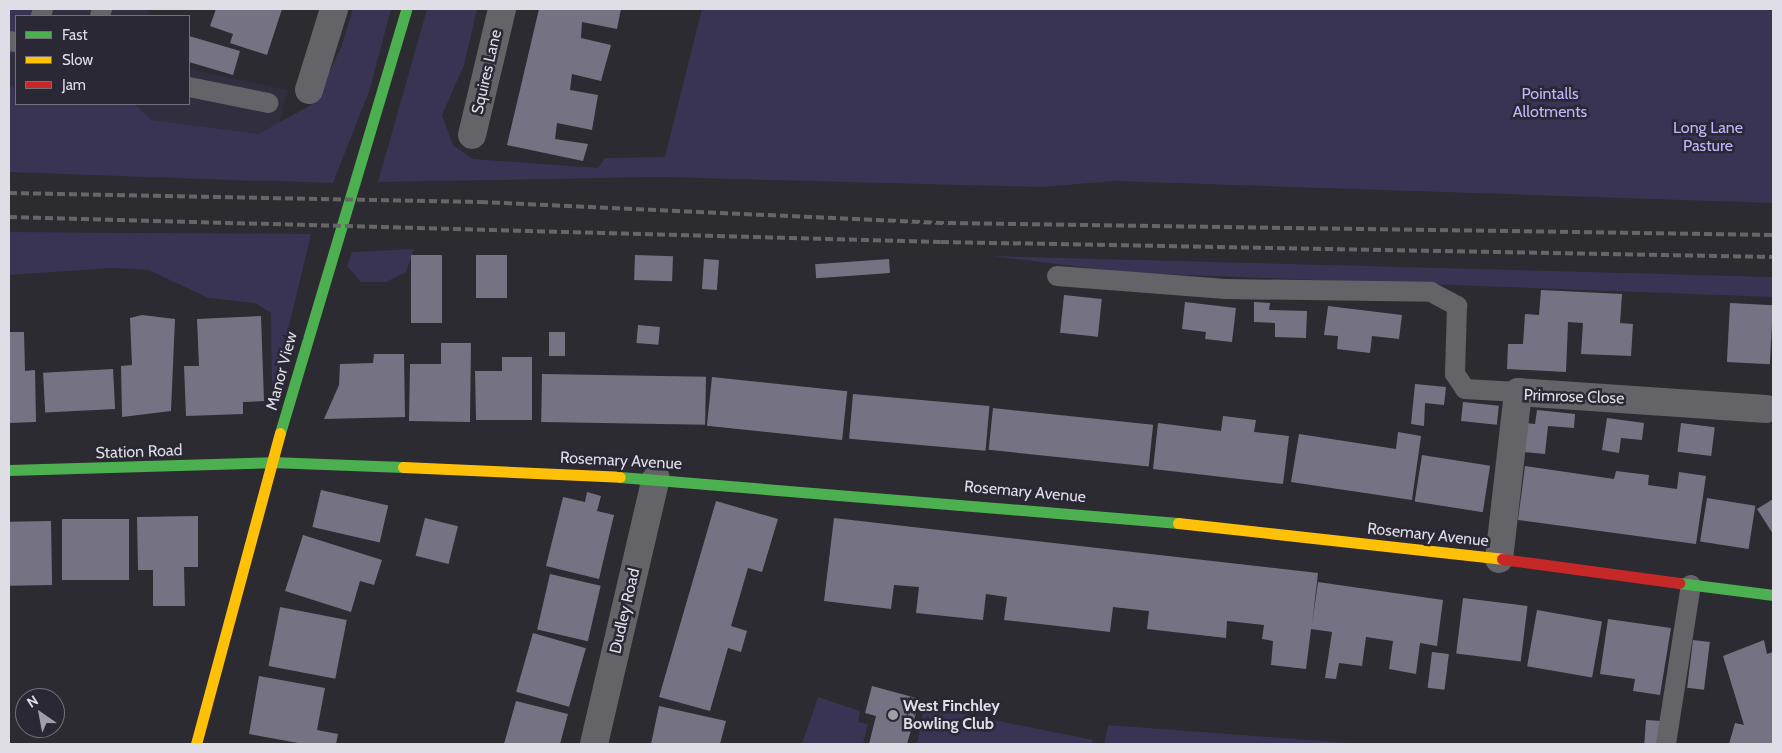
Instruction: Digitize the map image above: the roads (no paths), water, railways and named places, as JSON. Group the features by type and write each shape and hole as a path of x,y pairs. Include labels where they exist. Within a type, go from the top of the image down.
{"street":[{"path":"309,90 334,9"},
{"name":"Manor View","path":"196,744 271,462 327,267 371,132 406,9"},
{"name":"Squires Lane","path":"472,134 502,9"},
{"name":"Primrose Close","path":"1498,559 1518,392 1766,409"},
{"name":"Station Road","path":"9,470 271,462"},
{"name":"Rosemary Avenue","path":"271,462 656,478 1111,515 1498,559 1773,596"},
{"name":"Dudley Road","path":"594,744 656,478"}],"lane":[{"path":"190,87 268,103"},
{"path":"1057,276 1226,289 1431,292 1457,306 1455,374 1465,389 1518,392"},
{"path":"1666,744 1691,584"}],"railway":[{"path":"9,193 480,202 948,223 1773,235"},
{"path":"9,217 941,242 1773,257"}],"place":[{"name":"West Finchley Bowling Club","path":"893,715"}],"park label":[{"name":"Pointalls Allotments","path":"1550,103"},
{"name":"Long Lane Pasture","path":"1708,137"}]}
